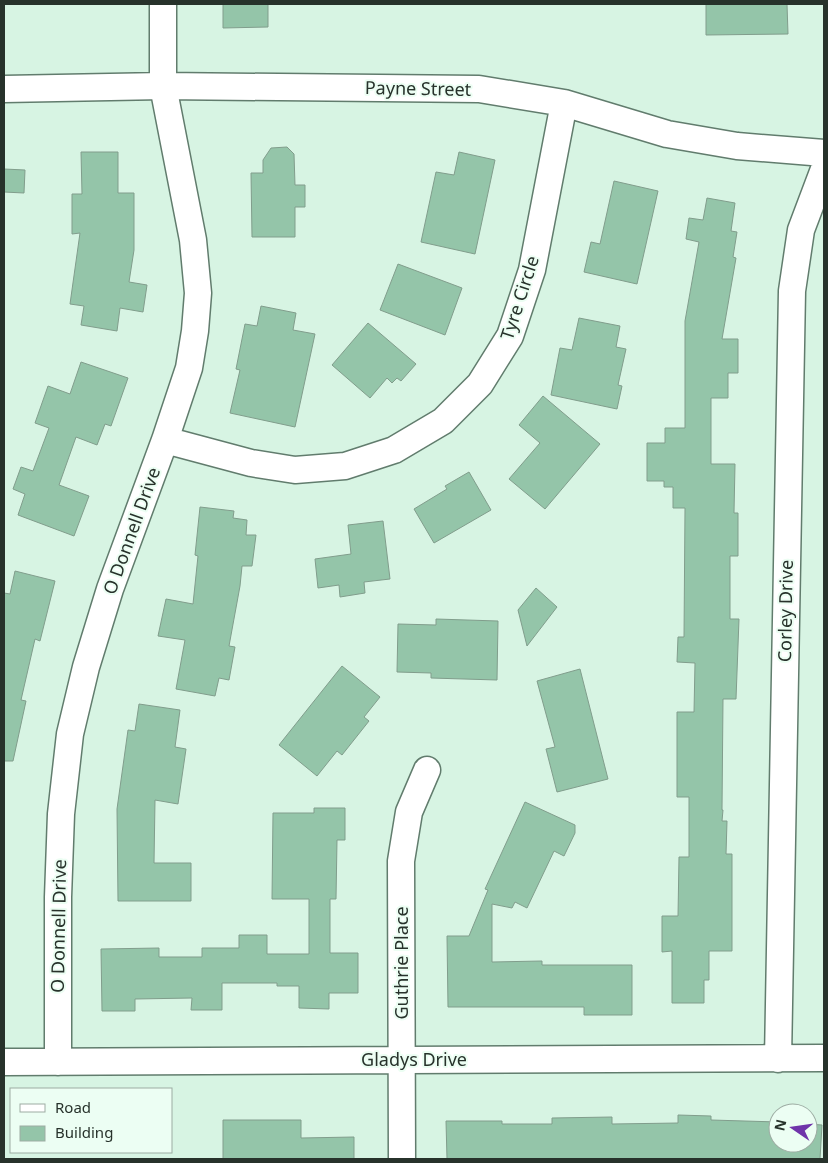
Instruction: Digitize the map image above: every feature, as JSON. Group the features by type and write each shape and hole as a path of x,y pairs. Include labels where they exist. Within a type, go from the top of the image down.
{"street":[{"name":"O Donnell Drive","path":"58,1062 58,896 61,814 70,734 86,666 110,589 165,440 189,368 195,331 198,293 193,240 163,86 163,4"},
{"name":"Payne Street","path":"4,89 163,86 479,89 564,103 667,134 737,146 824,153"},
{"name":"Tyre Circle","path":"165,440 251,463 295,470 345,466 394,450 443,421 480,384 510,336 532,270 564,103"},
{"name":"Corley Drive","path":"778,1059 792,291 801,230 824,169"},
{"name":"Guthrie Place","path":"402,1159 401,862 408,812 427,770"},
{"name":"Gladys Drive","path":"4,1062 824,1058"}],"building":[{"path":"223,4 268,4 268,27 223,28"},
{"path":"706,4 787,4 788,34 706,35"},
{"path":"287,147 294,154 295,185 305,185 305,207 295,207 295,237 252,237 251,173 263,173 263,160 271,148"},
{"path":"81,152 118,152 118,193 134,193 134,250 129,282 147,285 143,312 120,308 117,331 81,325 84,306 70,304 80,233 72,234 72,194 82,194"},
{"path":"459,152 495,160 475,254 421,242 436,172 454,175"},
{"path":"4,169 25,170 24,193 4,192"},
{"path":"614,181 658,191 637,284 584,272 591,242 600,244"},
{"path":"707,198 735,203 731,231 737,232 733,257 736,258 722,339 738,339 738,373 728,373 728,398 711,398 711,464 735,464 734,513 738,513 738,556 730,556 730,619 739,619 736,699 723,699 722,821 727,821 726,854 732,854 732,951 709,951 709,980 704,980 704,1003 672,1003 672,951 662,952 662,916 678,916 679,857 689,857 689,797 677,797 677,712 694,712 695,663 677,662 678,637 684,637 685,508 673,508 673,487 664,487 664,481 647,481 647,443 665,443 665,428 685,428 685,321 699,242 686,239 689,218 703,220"},
{"path":"398,264 462,288 445,335 380,310"},
{"path":"261,306 296,313 293,330 315,334 295,427 230,413 240,370 236,369 245,324 257,326"},
{"path":"579,318 620,326 616,347 626,349 618,385 622,386 617,409 551,395 560,348 572,350"},
{"path":"368,323 416,364 401,381 397,378 392,383 387,378 370,398 332,365"},
{"path":"81,362 128,378 111,426 105,424 97,445 76,437 59,485 89,496 74,536 18,515 25,494 13,489 21,467 33,471 49,428 35,423 48,386 70,394"},
{"path":"543,396 600,444 545,509 509,479 540,443 519,425"},
{"path":"469,472 491,510 434,543 414,509 447,489 445,486"},
{"path":"200,507 234,511 233,518 247,520 246,535 256,535 252,566 242,566 229,646 235,647 229,680 219,678 215,696 176,689 185,640 158,636 166,599 193,604 198,556 195,555"},
{"path":"383,521 390,579 364,582 365,593 340,597 339,585 318,588 315,559 351,554 348,525"},
{"path":"15,571 55,581 40,641 35,639 21,700 26,701 13,761 4,761 4,593 10,594"},
{"path":"536,588 557,607 527,646 518,610"},
{"path":"436,619 498,621 497,680 431,678 431,673 397,672 398,624 436,625"},
{"path":"342,666 380,697 364,717 369,721 342,755 337,751 317,776 279,745"},
{"path":"580,669 608,779 557,792 546,749 555,747 537,681"},
{"path":"139,704 180,710 175,747 186,749 178,804 155,800 154,863 191,863 191,901 118,901 117,809 128,730 135,731"},
{"path":"525,802 575,825 575,833 564,856 554,851 527,908 515,902 512,908 492,904 492,962 542,961 542,965 632,965 632,1015 584,1015 584,1007 448,1007 447,936 469,936 488,890 485,889"},
{"path":"314,808 345,808 345,840 337,840 336,899 330,899 330,953 358,953 358,993 329,993 329,1009 299,1008 299,986 277,986 277,983 222,983 222,1010 191,1010 192,998 135,999 135,1011 102,1011 101,949 159,948 159,957 202,957 202,948 239,948 239,935 267,935 267,954 309,954 309,899 272,899 273,813 314,813"},
{"path":"678,1115 711,1116 711,1120 768,1122 768,1153 818,1153 818,1125 822,1125 820,1159 447,1159 446,1121 502,1121 502,1124 552,1124 552,1118 612,1117 612,1124 678,1123"},
{"path":"223,1120 301,1120 301,1138 354,1137 354,1159 223,1159"}]}
